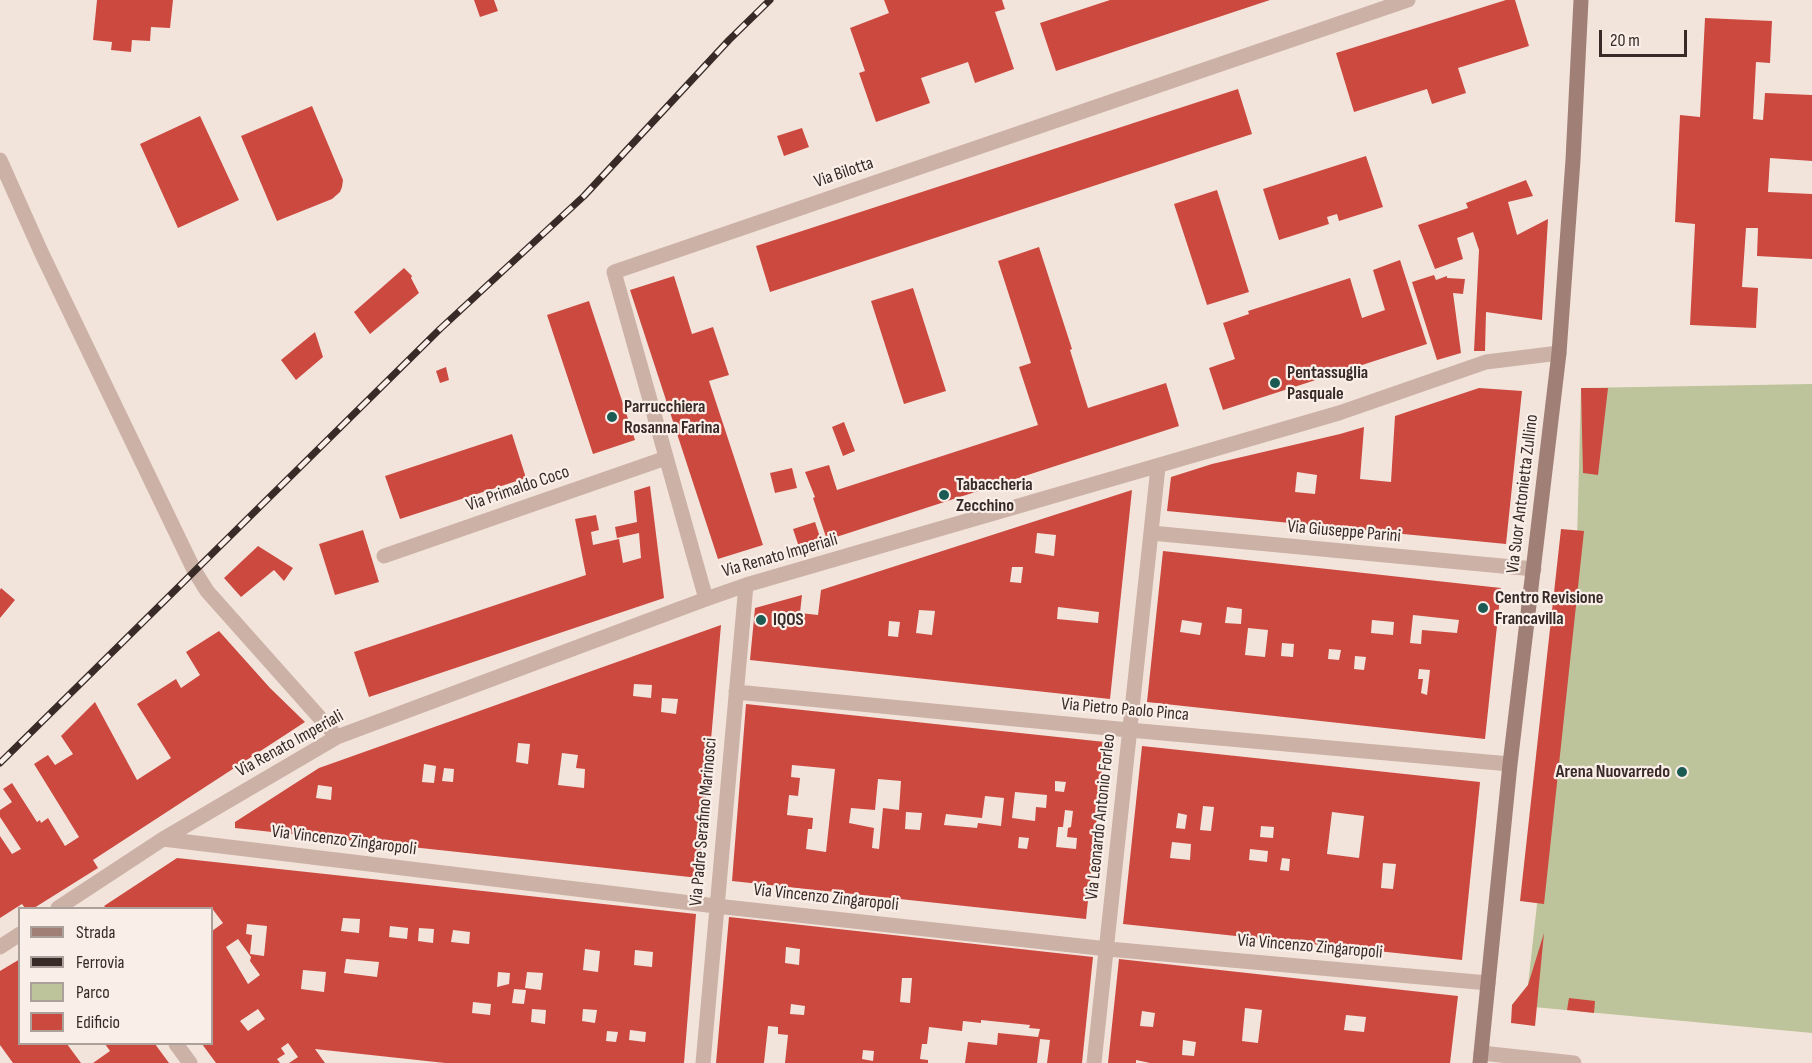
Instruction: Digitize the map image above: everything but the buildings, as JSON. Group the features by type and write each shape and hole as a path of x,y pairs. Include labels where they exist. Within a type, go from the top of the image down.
{"main road":[{"name":"Via Suor Antonietta Zullino","path":"1480,1058 1510,764 1559,353 1573,160 1581,0"}],"street":[{"name":"Via Bilotta","path":"706,599 614,272 1408,0"},
{"path":"0,160 42,254 194,570 207,591 337,737"},
{"name":"Via Renato Imperiali","path":"76,904 163,839 337,737 706,599 746,585 1339,413 1486,362 1559,353"},
{"name":"Via Primaldo Coco","path":"384,556 666,458"},
{"name":"Via Leonardo Antonio Forleo","path":"1094,1063 1158,467"},
{"name":"Via Giuseppe Parini","path":"1151,533 1534,569"},
{"name":"Via Padre Serafino Marinosci","path":"703,1063 746,585"},
{"name":"Via Pietro Paolo Pinca","path":"736,692 1510,764"},
{"name":"Via Vincenzo Zingaropoli","path":"163,839 716,906 1108,949 1488,983"},
{"path":"0,947 18,935"},
{"path":"177,1045 190,1063"},
{"path":"1480,1058 1574,1063"}],"green space":[{"name":"Arena Nuovarredo","path":"1812,384 1812,1033 1512,1005 1528,985 1577,542 1581,388"}],"railway":[{"path":"0,763 440,329 584,196 729,40 770,0"}],"place":[{"name":"Pentassuglia Pasquale","path":"1275,383"},
{"name":"Parrucchiera Rosanna Farina","path":"612,417"},
{"name":"Tabaccheria Zecchino","path":"944,495"},
{"name":"Centro Revisione Francavilla","path":"1483,608"},
{"name":"IQOS","path":"761,620"},
{"name":"Arena Nuovarredo","path":"1682,772"}]}
